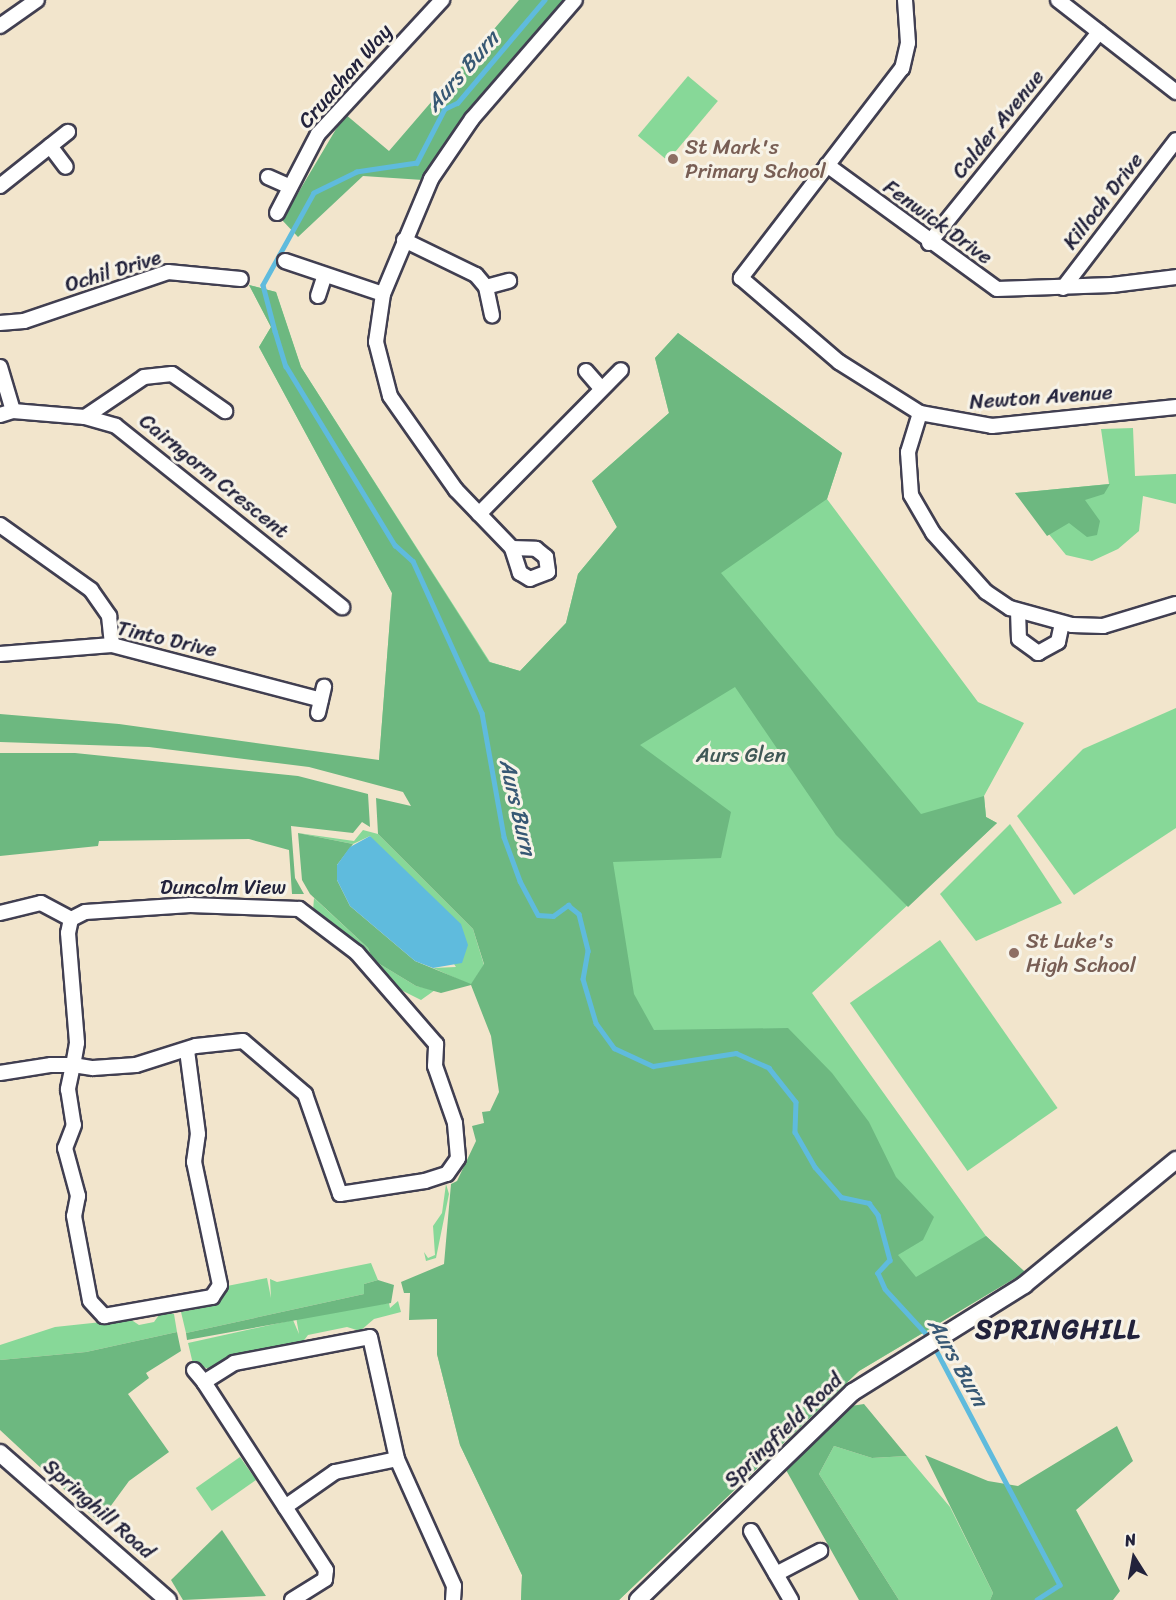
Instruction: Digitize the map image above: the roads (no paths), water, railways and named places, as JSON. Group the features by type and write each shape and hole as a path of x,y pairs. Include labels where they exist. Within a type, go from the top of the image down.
{"street":[{"path":"2,20 37,0"},
{"name":"Cruachan Way","path":"277,213 326,124 442,0"},
{"path":"512,548 479,514 390,396 376,342 383,294 431,179 472,119 575,0"},
{"path":"826,165 902,68 908,43 905,0"},
{"path":"1058,0 1176,92"},
{"name":"Calder Avenue","path":"928,243 1099,32"},
{"path":"0,186 68,132"},
{"name":"Killoch Drive","path":"1063,288 1176,140"},
{"path":"50,146 66,166"},
{"name":"Fenwick Drive","path":"826,165 928,243 997,290 1063,288 1176,276"},
{"name":"Newton Avenue","path":"826,165 741,278 839,362 920,413 992,426 1176,406"},
{"path":"268,177 290,187"},
{"path":"404,240 462,264 486,287 492,315"},
{"path":"285,261 383,294"},
{"name":"Ochil Drive","path":"0,323 24,321 168,272 241,279"},
{"path":"318,296 325,274"},
{"path":"486,287 509,281"},
{"path":"0,367 7,413"},
{"path":"479,514 621,370"},
{"path":"586,371 601,388"},
{"path":"85,417 144,377 172,374 225,411"},
{"name":"Cairngorm Crescent","path":"7,413 85,417 134,437 323,587 342,607"},
{"path":"920,413 907,471 918,509 946,550 986,592 1018,611 1062,624 1104,626 1176,604"},
{"path":"0,525 92,590 109,616 111,645"},
{"path":"1018,611 1020,639 1038,653 1058,642 1062,624"},
{"name":"Tinto Drive","path":"0,654 111,645 321,700"},
{"path":"0,914 41,903 71,919 73,1065 68,1089 74,1125 65,1148 78,1196 74,1216 90,1301 104,1316 115,1317 212,1297 220,1285 194,1162 198,1134 187,1050"},
{"name":"Duncolm View","path":"0,1073 73,1065 136,1065 187,1050 243,1041 286,1074 305,1094 340,1194 425,1181 447,1174 458,1158 455,1123 435,1066 436,1044 357,953 299,909 190,905 111,909 71,919"},
{"name":"Springfield Road","path":"638,1600 810,1429 878,1372 941,1337 1024,1285 1176,1160"},
{"path":"204,1382 234,1363 370,1337 397,1460 454,1586 453,1600"},
{"path":"194,1370 326,1570 325,1579 292,1600"},
{"name":"Springhill Road","path":"0,1453 168,1600"},
{"path":"285,1507 334,1472 397,1460"},
{"path":"752,1531 790,1600"},
{"path":"776,1574 820,1551"}],"water":[{"path":"370,836 461,924 468,945 462,963 433,968 415,961 350,906 337,880 337,865 350,847"}],"waterway":[{"name":"Aurs Burn","path":"545,0 458,103 445,109 417,163 357,172 314,193 263,285 275,331 286,366 395,545 413,561 482,713 504,837 520,881 538,915 553,916 568,905 579,914 588,951 583,979 596,1023 614,1048 653,1066 736,1053 769,1068 796,1102 795,1132 815,1167 841,1197 869,1203 878,1215 890,1260 878,1273 885,1289 930,1338"},
{"name":"Aurs Burn","path":"934,1346 1060,1585 1037,1600"}],"place":[{"name":"St Mark's Primary School","path":"673,159"},
{"name":"St Luke's High School","path":"1014,953"}],"district":[{"name":"SPRINGHILL","path":"1058,1330"}],"park label":[{"name":"Aurs Glen","path":"741,755"}]}
